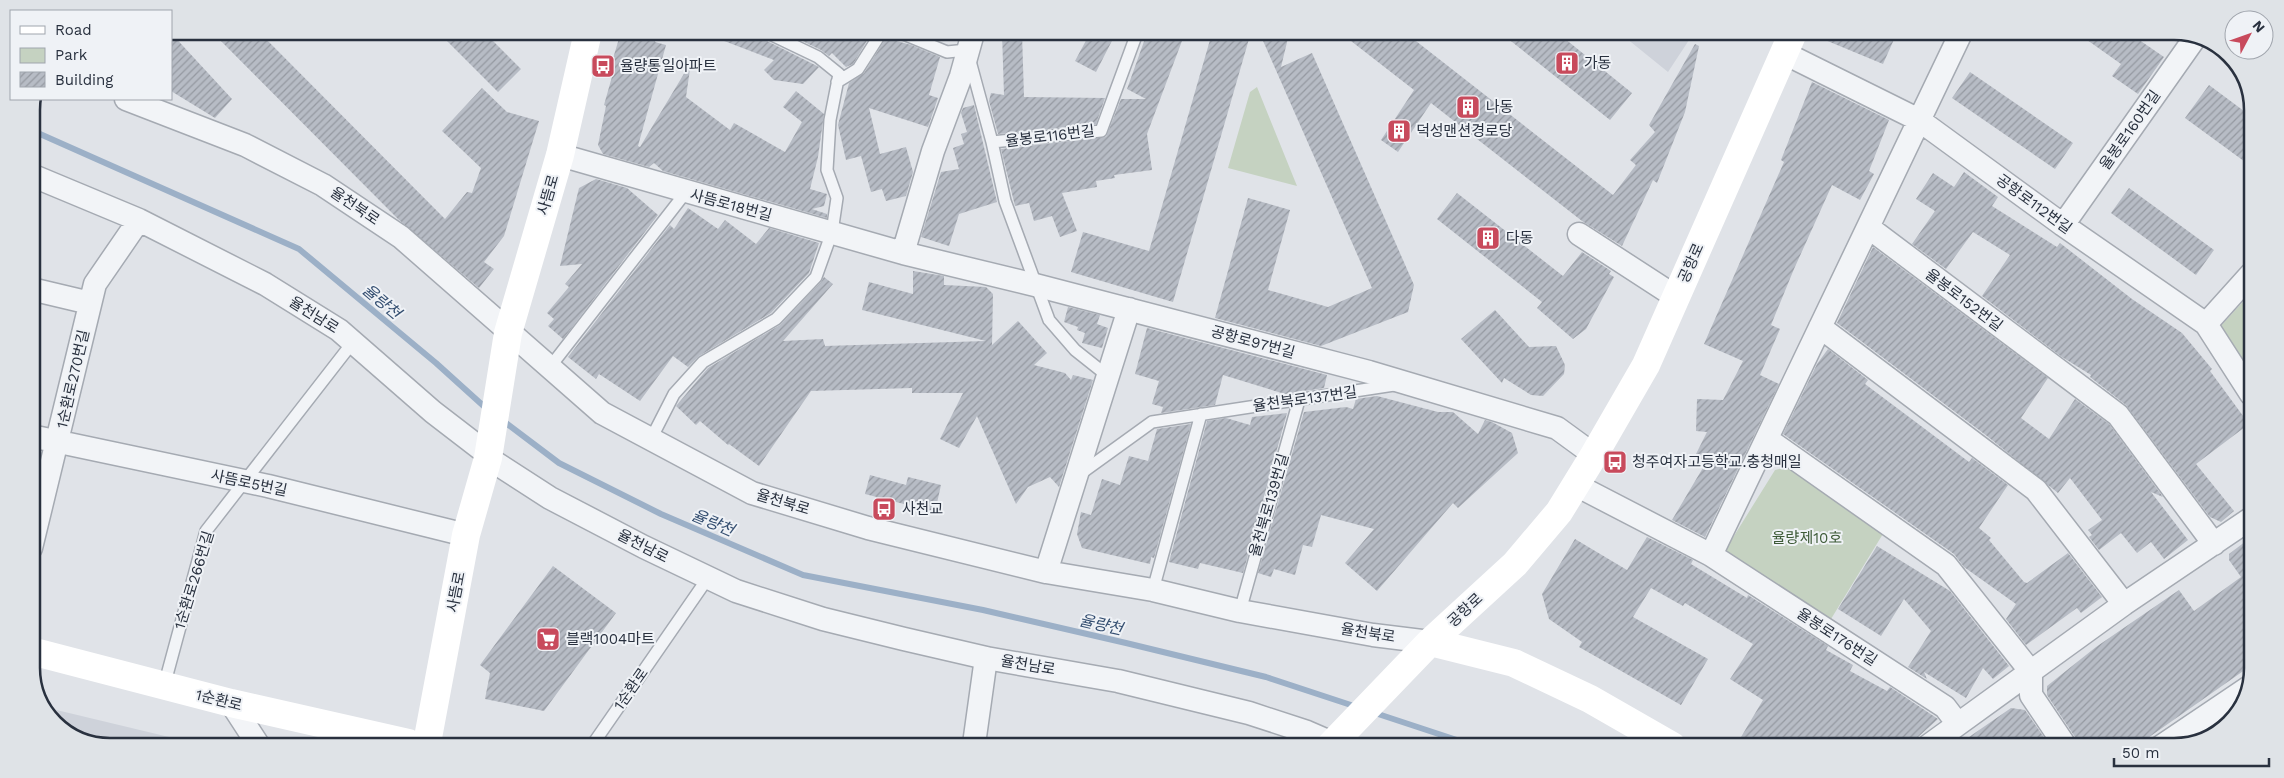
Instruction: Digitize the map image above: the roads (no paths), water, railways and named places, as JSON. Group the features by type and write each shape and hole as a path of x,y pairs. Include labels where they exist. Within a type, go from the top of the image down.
{"main road":[{"name":"사뜸로","path":"428,738 466,535 489,450 506,345 560,156 586,40"},
{"name":"공항로","path":"1340,738 1430,642 1515,564 1559,512 1594,456 1646,365 1788,44"},
{"name":"율천북로","path":"1430,642 1514,662 1590,699 1658,738"},
{"name":"1순환로","path":"40,653 231,704 385,738"}],"street":[{"path":"1576,485 1712,555 1958,40"},
{"path":"903,253 933,151 962,76 970,41"},
{"name":"율봉로160번길","path":"2063,225 2192,42"},
{"name":"공항로112번길","path":"1788,44 1919,120 2063,225 2206,324 2244,383"},
{"name":"율천북로","path":"129,100 245,145 323,185 401,237 506,345 550,367 602,413 752,493 868,528 1046,572 1153,590 1240,611 1373,635 1430,642"},
{"name":"사뜸로18번길","path":"560,156 903,253"},
{"name":"율천남로","path":"40,179 139,220 266,284 339,330 433,412 484,452 489,450 550,498 644,547 736,591 822,619 986,658 1118,681 1249,713 1327,738"},
{"name":"1순환로270번길","path":"40,513 95,284 139,220"},
{"name":"율봉로152번길","path":"1868,227 2118,415 2214,544"},
{"path":"1580,234 1676,297"},
{"name":"공항로97번길","path":"903,253 1035,284 1408,383 1557,428 1594,456"},
{"path":"2206,324 2244,282"},
{"path":"40,291 90,303"},
{"path":"1046,572 1129,309"},
{"path":"1820,327 2036,490 2124,604"},
{"name":"사뜸로5번길","path":"40,438 244,481 466,535"},
{"path":"1767,439 1946,565 2031,672 2031,695 2061,738"},
{"path":"1939,738 2124,604 2244,523"},
{"name":"율봉로176번길","path":"1712,555 1945,707 1958,724"},
{"path":"975,738 986,658"},
{"path":"2173,738 2239,693"},
{"path":"231,704 253,738"}],"lane":[{"path":"651,439 674,394 703,362 776,320 816,277 832,232 837,198 827,170 830,120 839,74 818,57 784,40"},
{"path":"837,82 858,69 877,40"},
{"path":"918,40 948,52 970,41"},
{"name":"율봉로116번길","path":"970,41 992,142 1101,131 1134,40"},
{"path":"992,142 1005,201 1049,320 1075,350 1108,376"},
{"path":"550,367 686,192"},
{"name":"1순환로266번길","path":"164,686 206,531 353,342"},
{"name":"율천북로137번길","path":"1078,475 1152,422 1408,383"},
{"name":"율천북로139번길","path":"1240,611 1299,400"},
{"path":"1153,590 1201,414"},
{"name":"1순환로","path":"597,738 703,585"}],"waterway":[{"name":"율량천","path":"40,134 299,249 436,363 488,410"},
{"name":"율량천","path":"502,420 559,463 661,514 803,575 983,610 1126,643 1266,677 1357,707"},
{"name":"율량천","path":"1372,712 1451,738"}],"place":[{"name":"가동","path":"1567,63"},
{"name":"율량통일아파트","path":"603,66"},
{"name":"나동","path":"1468,107"},
{"name":"덕성맨션경로당","path":"1399,131"},
{"name":"다동","path":"1488,238"},
{"name":"청주여자고등학교.충청매일","path":"1615,462"},
{"name":"사천교","path":"884,509"},
{"name":"블랙1004마트","path":"548,639"}],"park label":[{"name":"율량제10호","path":"1807,538"}]}
